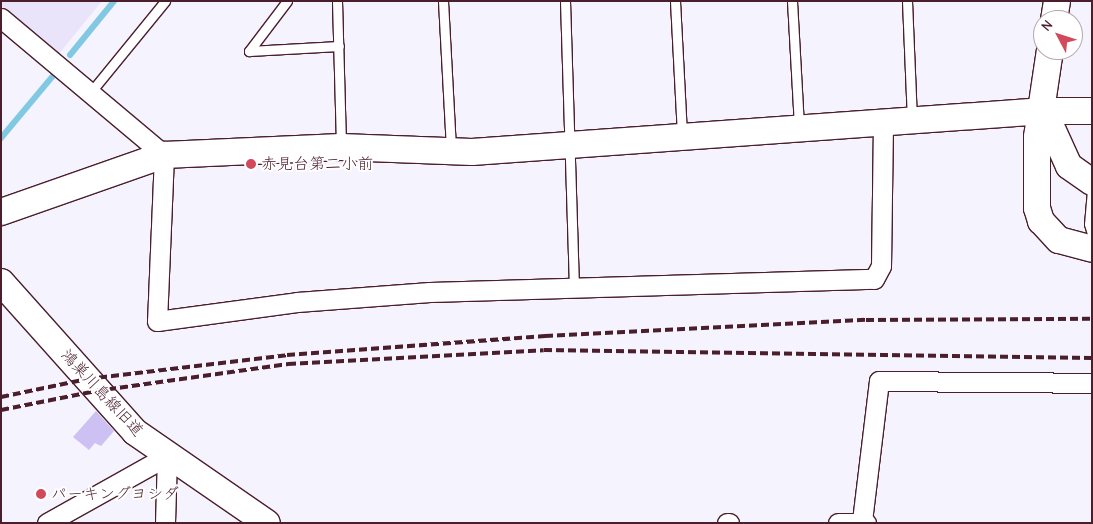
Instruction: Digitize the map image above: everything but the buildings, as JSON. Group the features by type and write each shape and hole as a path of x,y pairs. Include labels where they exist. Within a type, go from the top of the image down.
{"street":[{"path":"1,18 164,155"},
{"path":"1049,60 1044,111 1037,137 1037,208 1041,221 1059,240 1092,249"},
{"path":"1044,111 1069,166 1092,182"},
{"path":"1,212 164,155 341,147 451,152 1044,111 1092,111"},
{"path":"164,155 157,321 345,298 430,292 874,279 881,266 883,123"},
{"name":"鴻巣川島線旧道","path":"1,282 135,432 167,456 267,523"},
{"path":"838,523 864,522 879,381 1092,383"},
{"path":"47,523 167,456"},
{"path":"165,523 167,456"}],"lane":[{"path":"90,94 166,1"},
{"path":"287,1 249,51 339,46"},
{"path":"336,1 341,147"},
{"path":"443,1 451,152"},
{"path":"565,1 574,289"},
{"path":"675,1 682,137"},
{"path":"792,1 800,129"},
{"path":"907,1 912,121"},
{"path":"1092,190 1088,224 1092,234"}],"shaded area":[{"path":"1,1 102,1 58,55 1,6"}],"waterway":[{"path":"70,55 114,1"},
{"path":"1,138 52,77"}],"railway":[{"path":"1,397 87,379 287,355 545,336 866,320 1092,319"},
{"path":"1,410 96,391 288,364 544,350 1092,358"}],"place":[{"name":"赤見台第二小前","path":"251,164"},
{"name":"パーキングヨシダ","path":"41,494"}]}
